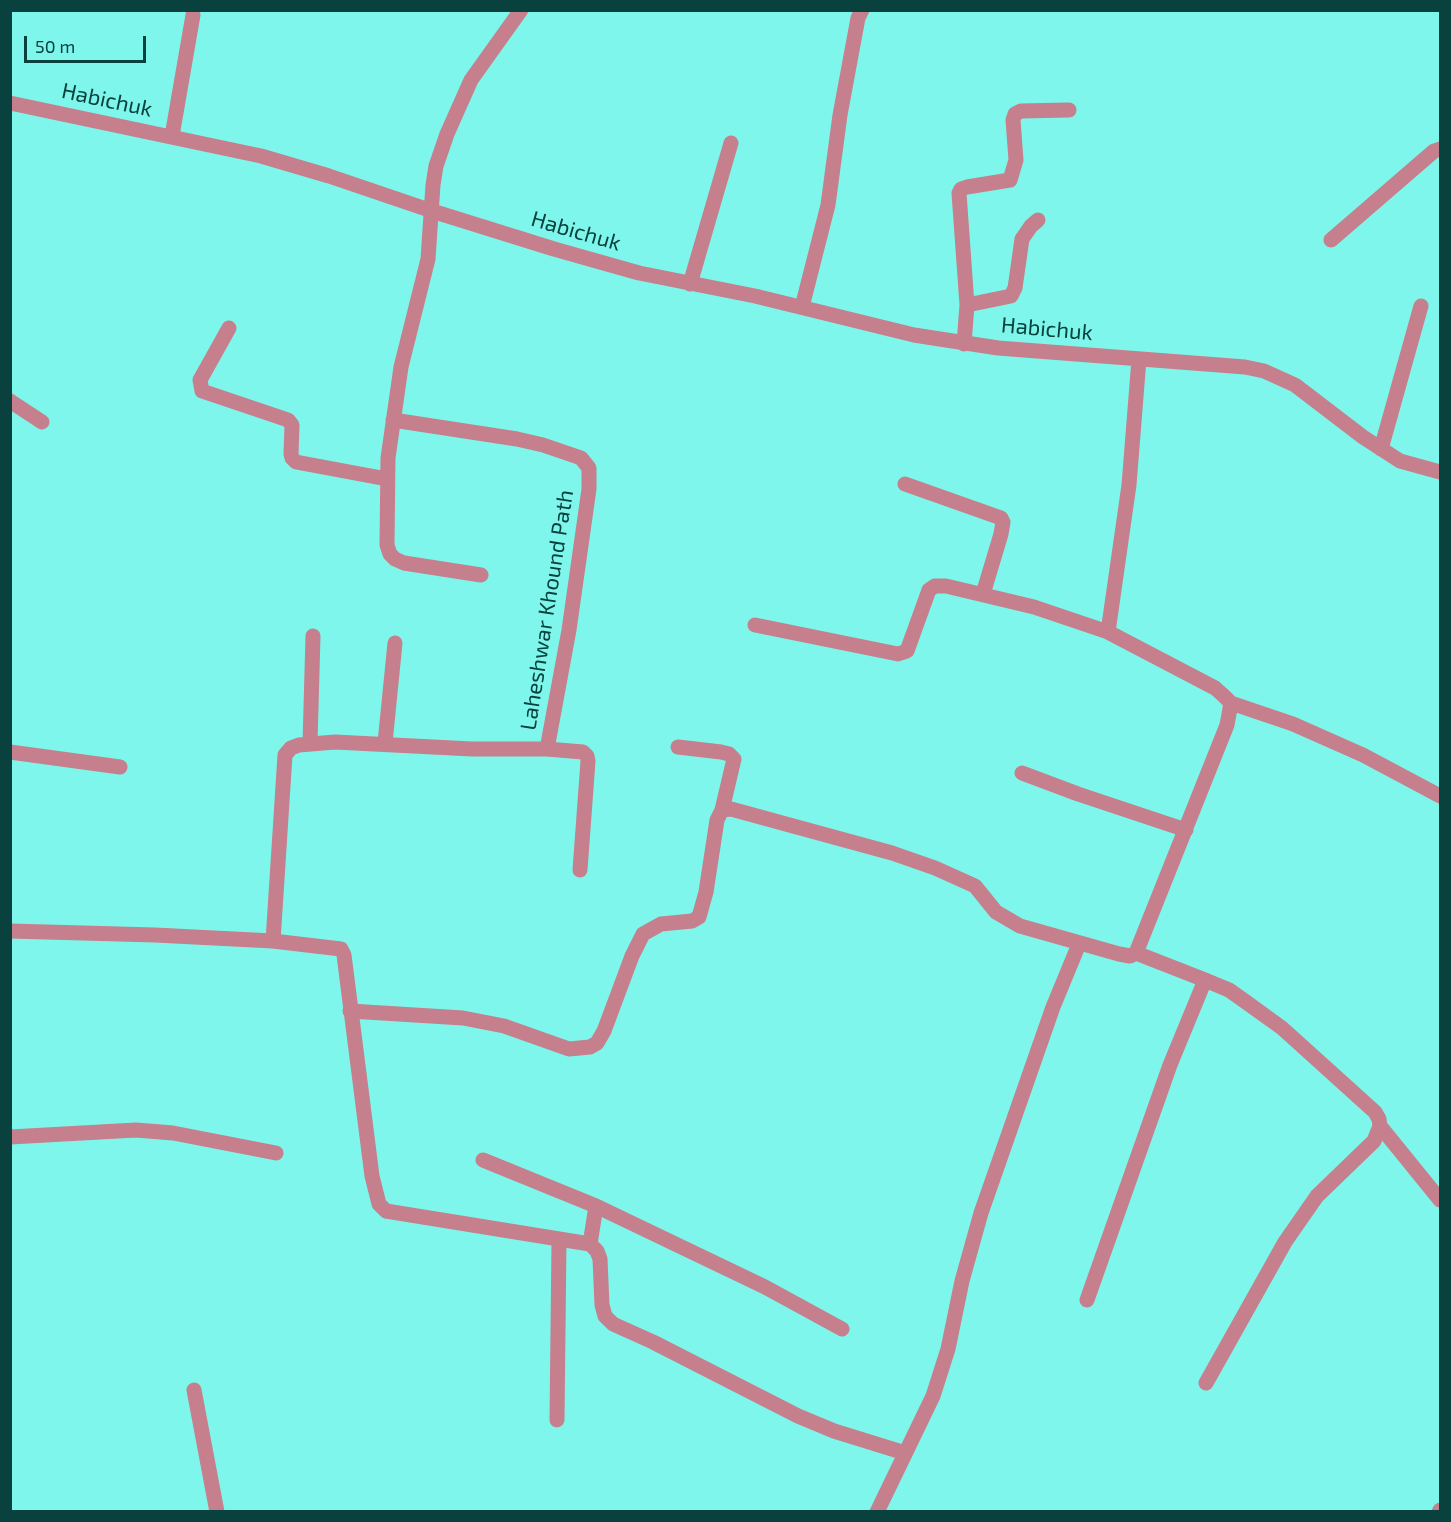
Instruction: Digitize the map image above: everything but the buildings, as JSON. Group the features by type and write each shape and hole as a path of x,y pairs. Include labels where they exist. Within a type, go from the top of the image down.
{"street":[{"path":"481,575 404,563 390,554 387,545 387,479 401,367 424,276 436,166 460,101 482,63 521,10"},
{"path":"802,307 828,205 840,115 858,18 862,10"},
{"path":"172,136 193,15"},
{"name":"Habichuk","path":"10,104 72,115 261,156 554,249 639,273 802,307 914,334 964,344 1245,367 1264,371 1295,385 1400,461 1440,472"},
{"path":"964,344 967,305 959,193 961,189 967,187 1011,180 1016,160 1013,120 1015,114 1021,111 1069,110"},
{"path":"690,284 731,143"},
{"path":"1331,240 1434,151 1440,149"},
{"path":"967,305 1011,296 1015,288 1022,239 1038,220"},
{"path":"1381,449 1421,306"},
{"path":"229,328 201,380 202,391 288,420 292,425 291,454 296,462 387,479"},
{"path":"1108,632 1129,486 1139,359"},
{"path":"10,401 42,422"},
{"name":"Laheshwar Khound Path","path":"393,420 543,445 581,458 589,468 589,489 569,630 547,749"},
{"path":"904,484 1000,518 1003,522 983,594"},
{"path":"755,625 898,654 906,651 928,590 935,586 946,586 983,594 1034,607 1108,632 1215,688 1231,703 1293,724 1363,755 1440,796"},
{"path":"310,743 313,636"},
{"path":"385,743 395,643"},
{"path":"722,810 730,809 755,814 935,868 975,885 996,912 1008,921 1079,944 1130,956 1136,953 1186,830 1227,725 1231,703"},
{"name":"Laheshwar Khound Path","path":"273,941 285,754 291,748 310,743 385,743 472,749 547,749 582,752 587,756 588,761 580,870"},
{"path":"350,1011 463,1018 504,1026 569,1049 584,1049 597,1043 643,934 661,924 692,921 702,912 717,820 722,810 734,759 729,754 720,752 678,747"},
{"path":"10,752 120,767"},
{"path":"1022,773 1186,830"},
{"path":"10,931 273,941 341,949 344,955 372,1176 379,1204 386,1211 590,1244 597,1251 600,1259 602,1305 605,1316 613,1324 798,1416 834,1431 905,1453"},
{"path":"878,1512 933,1396 948,1349 962,1281 981,1213 1053,1007 1079,944"},
{"path":"1136,953 1229,990 1282,1028 1375,1112 1380,1126 1440,1200"},
{"path":"1087,1300 1170,1065 1205,980"},
{"path":"1206,1383 1285,1242 1317,1196 1374,1141 1380,1126"},
{"path":"10,1137 136,1130 183,1135 276,1153"},
{"path":"483,1160 596,1206 765,1287 842,1329"},
{"path":"590,1244 596,1206"},
{"path":"557,1420 559,1240"},
{"path":"194,1390 217,1512"}]}
